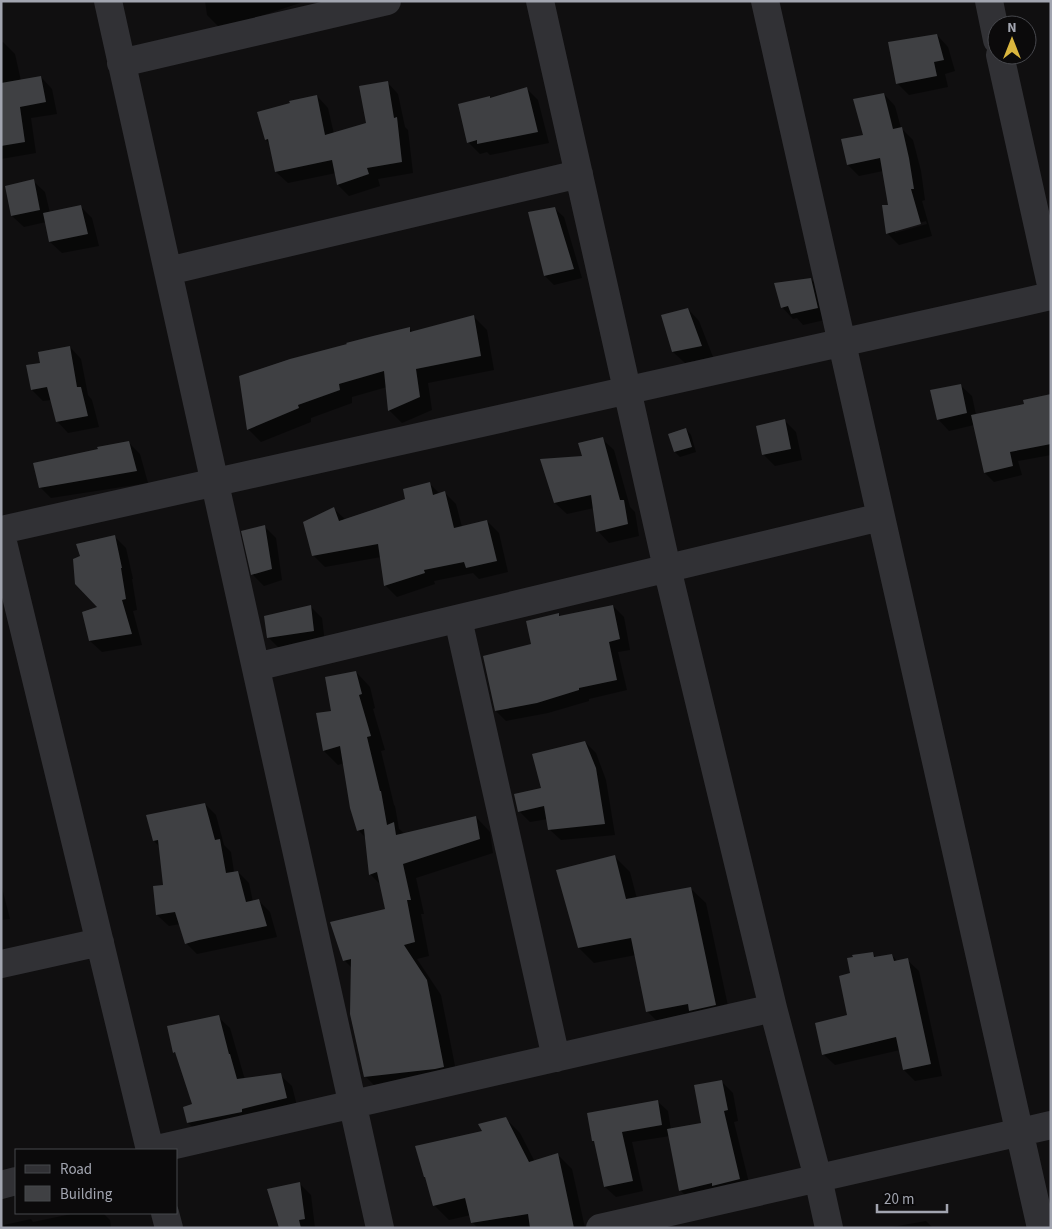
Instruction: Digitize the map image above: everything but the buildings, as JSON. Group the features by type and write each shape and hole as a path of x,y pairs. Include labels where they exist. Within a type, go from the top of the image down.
{"street":[{"path":"108,1 380,1228"},
{"path":"121,63 387,1"},
{"path":"540,1 667,568 773,1008 818,1178 829,1228"},
{"path":"765,1 1041,1228"},
{"path":"989,1 992,15"},
{"path":"1002,65 1051,285"},
{"path":"168,271 579,174"},
{"path":"1,530 1051,296"},
{"path":"256,667 881,516"},
{"path":"1,534 152,1149"},
{"path":"458,618 556,1058"},
{"path":"1,964 100,942"},
{"path":"156,1149 773,1008"},
{"path":"600,1228 1051,1126"},
{"path":"1,1185 15,1181"},
{"path":"165,1214 169,1228"}]}
